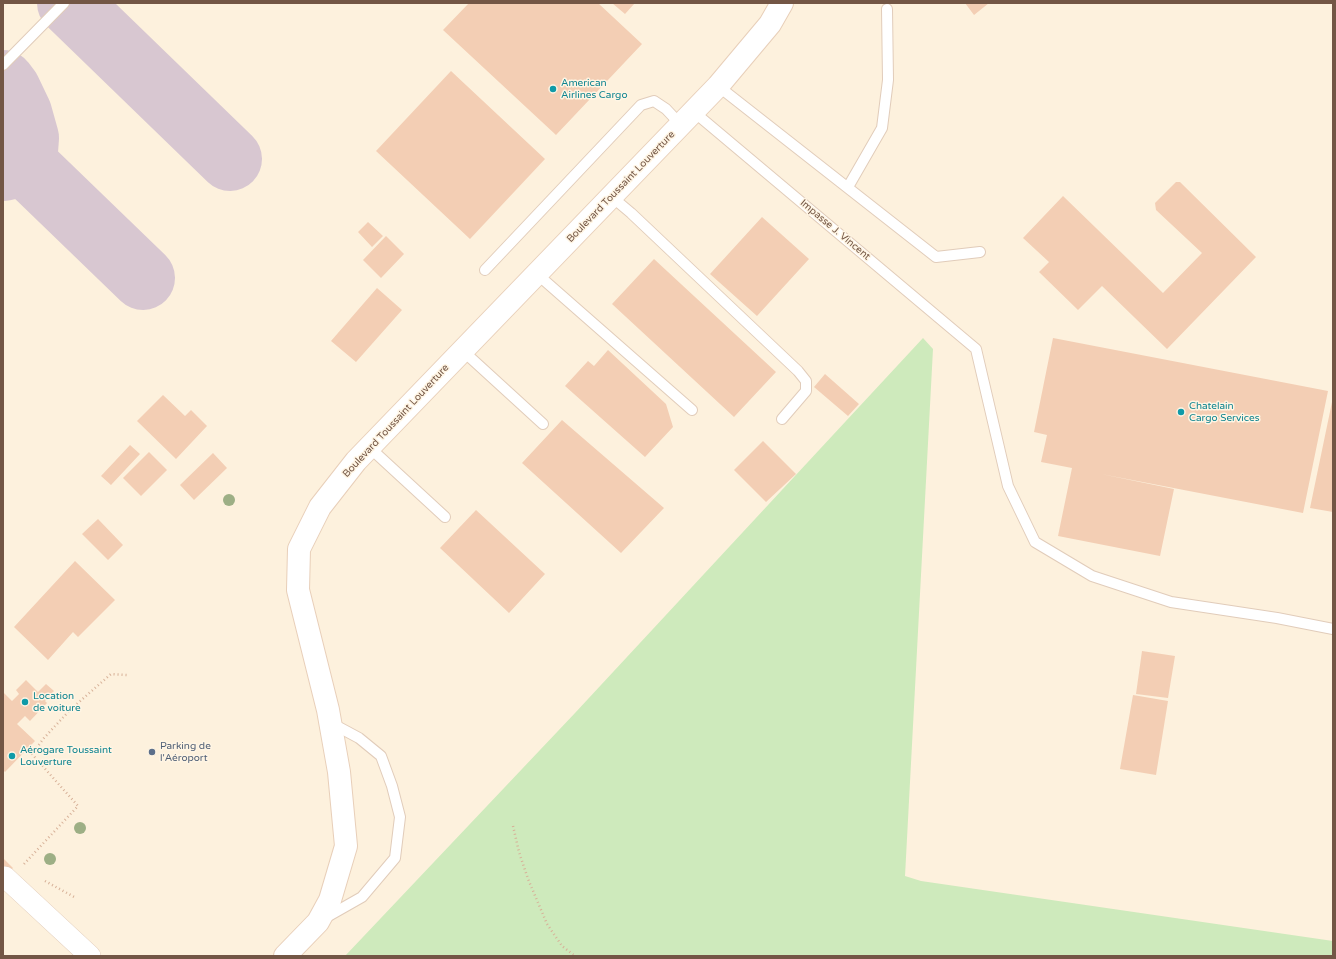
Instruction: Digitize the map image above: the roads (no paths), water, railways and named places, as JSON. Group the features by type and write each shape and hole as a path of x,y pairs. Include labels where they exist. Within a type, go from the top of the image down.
{"main road":[{"name":"Boulevard Toussaint Louverture","path":"285,956 318,922 330,900 346,846 339,772 328,710 298,590 299,549 320,507 356,461 369,447 688,119 770,24 782,3"}],"street":[{"path":"7,879 90,956"}],"lane":[{"path":"3,65 64,3"},
{"path":"848,187 882,128 888,80 887,9"},
{"path":"718,86 936,257 980,252"},
{"name":"Impasse J. Vincent","path":"485,270 641,105 654,101 666,109 688,119 976,349 1008,486 1035,542 1092,576 1172,602 1333,628"},
{"path":"612,197 798,371 806,381 806,391 782,419"},
{"path":"537,274 692,410"},
{"path":"462,350 543,424"},
{"path":"369,447 445,517"},
{"path":"318,922 362,897 395,858 400,817 392,786 381,756 359,738 330,722"}],"place":[{"name":"American Airlines Cargo","path":"553,89"},
{"name":"Chatelain Cargo Services","path":"1181,412"},
{"name":"Location de voiture","path":"25,702"},
{"name":"Parking de l'Aéroport","path":"152,752"},
{"name":"Aérogare Toussaint Louverture","path":"12,756"}]}
